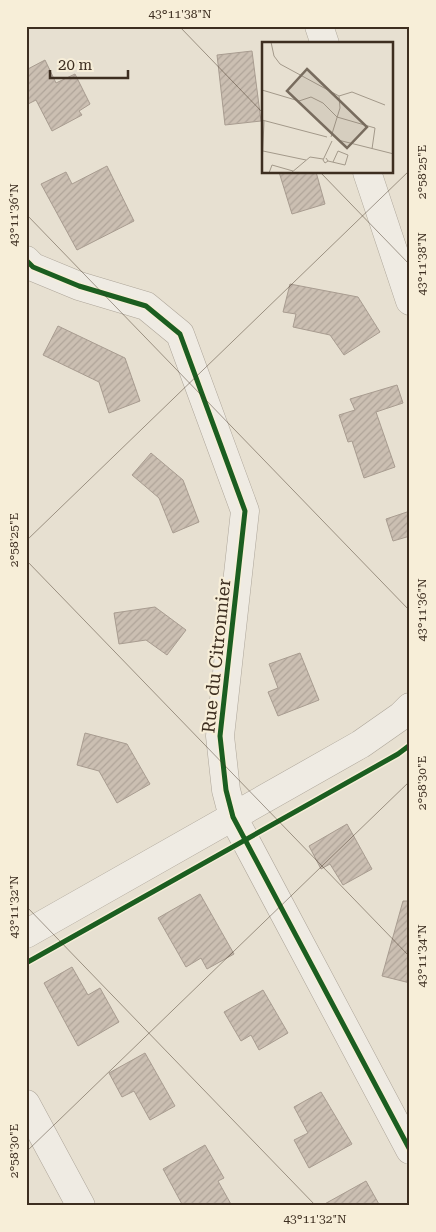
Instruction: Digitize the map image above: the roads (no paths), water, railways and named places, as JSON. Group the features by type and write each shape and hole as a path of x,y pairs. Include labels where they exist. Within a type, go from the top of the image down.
{"street":[{"path":"319,26 323,42"},
{"path":"368,174 410,301"},
{"name":"Rue du Citronnier","path":"26,260 32,267 79,286 146,306 180,334 245,512 220,736 226,790 233,816 410,1150"},
{"path":"26,934 361,744 401,716 410,707"},
{"path":"26,1104 81,1206"}]}
